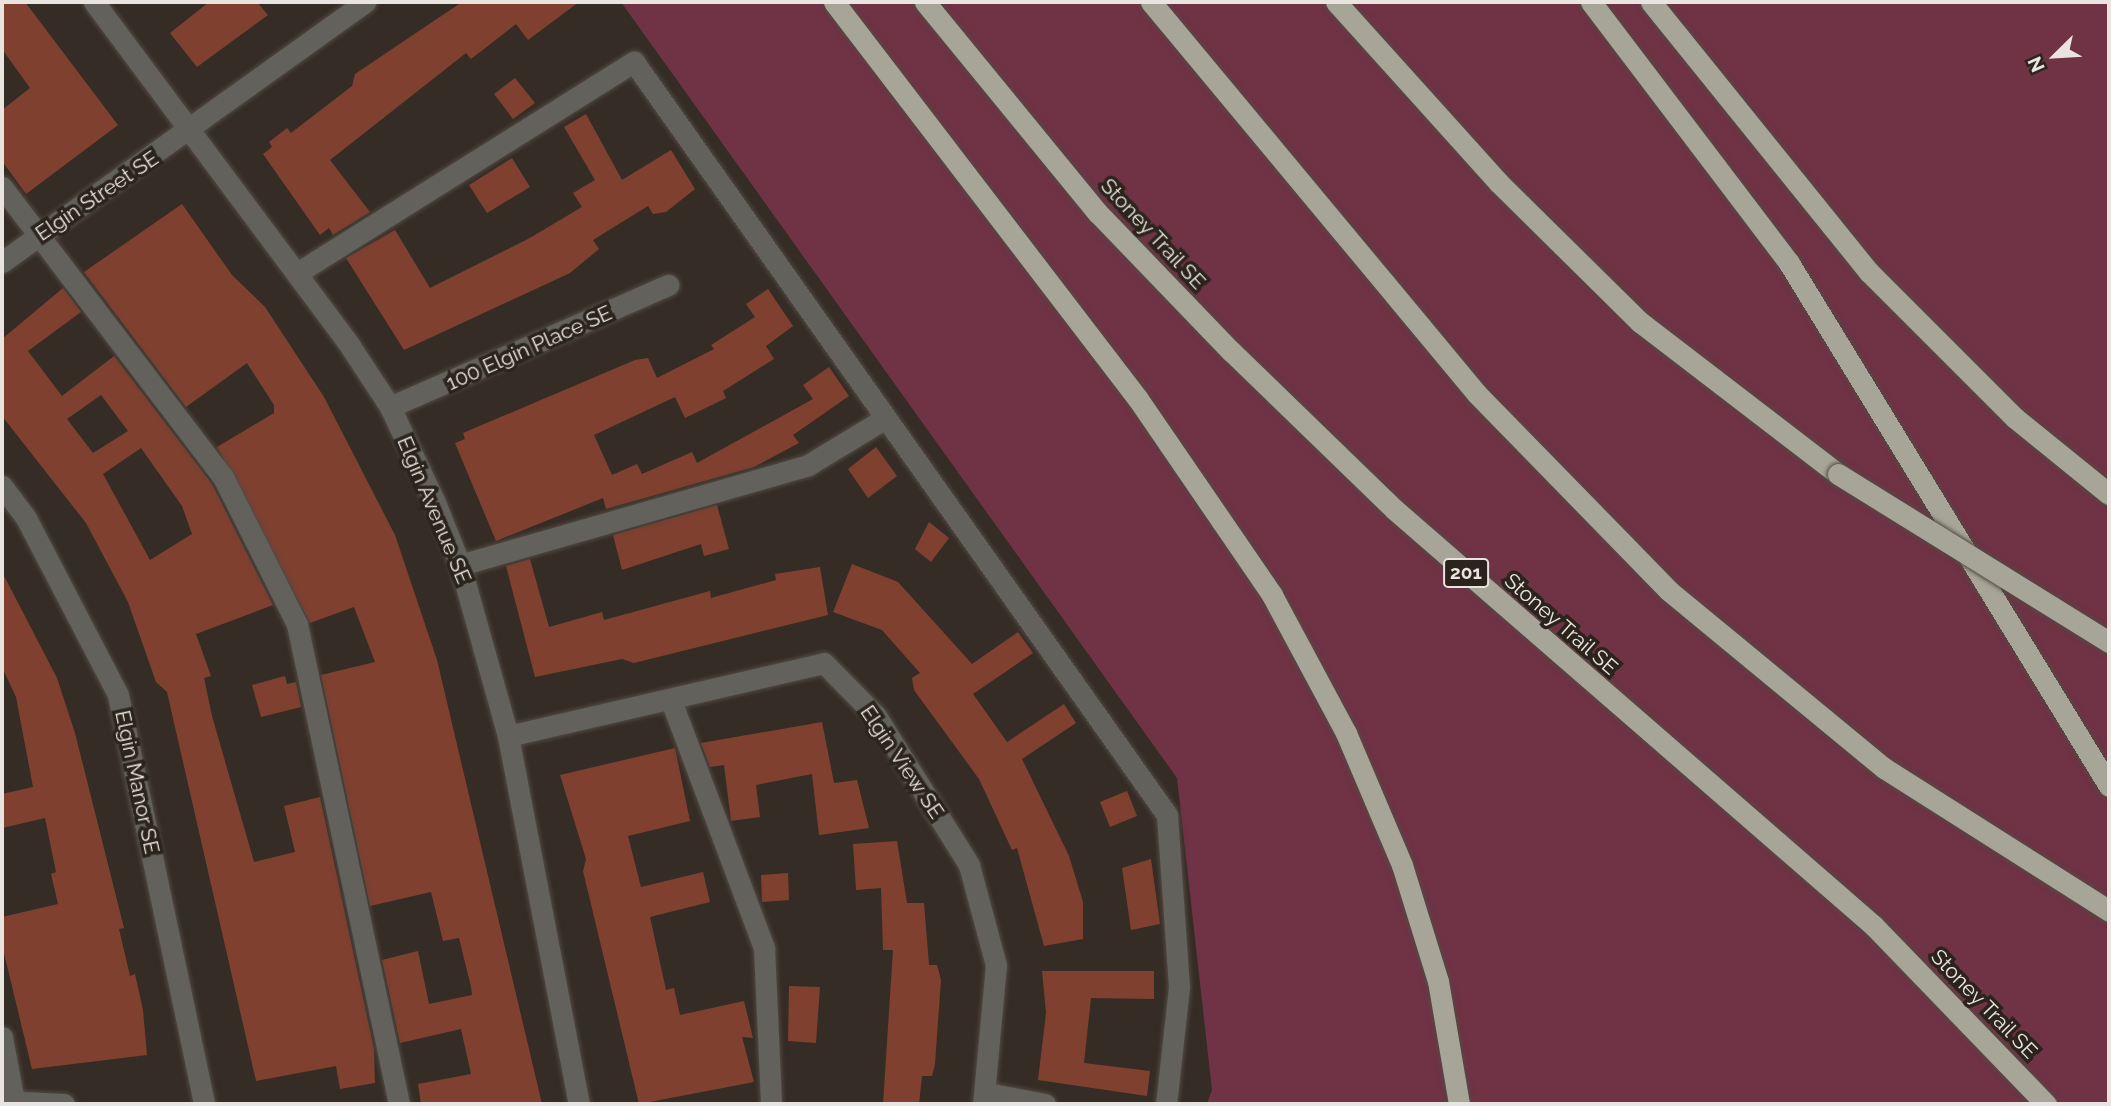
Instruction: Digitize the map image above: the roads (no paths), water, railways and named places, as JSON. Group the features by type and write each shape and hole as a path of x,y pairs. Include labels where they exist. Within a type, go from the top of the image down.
{"highway":[{"path":"834,2 1138,399 1272,596 1346,733 1402,865 1438,981 1459,1104"},
{"name":"Stoney Trail SE","path":"925,2 1098,212 1231,351 1394,509 1874,926 2046,1104"},
{"path":"1152,2 1477,394 1668,590 1884,768 2079,895 2109,911"},
{"path":"1336,2 1499,183 1640,322 1838,474 2109,642"},
{"path":"1591,2 1789,263 2109,786"},
{"path":"1651,2 1869,272 2015,418 2109,494"}],"street":[{"name":"Elgin Avenue SE","path":"94,2 297,273 390,407 460,565 508,736 579,1104"},
{"name":"Elgin Street SE","path":"2,262 193,131 365,2"},
{"path":"297,273 634,62 884,419 1167,815 1179,987 1166,1104"},
{"path":"2,187 223,477 296,624 399,1104"},
{"name":"100 Elgin Place SE","path":"390,407 667,285"},
{"path":"460,565 808,466 884,419"},
{"name":"Elgin Manor SE","path":"2,486 26,518 118,695 204,1104"},
{"name":"Elgin View SE","path":"508,736 672,703 824,663 876,716 969,865 996,965 985,1099"},
{"path":"672,703 764,948 771,1104"},
{"path":"2,1037 8,1101 64,1104"},
{"path":"985,1099 1045,1104"}]}
